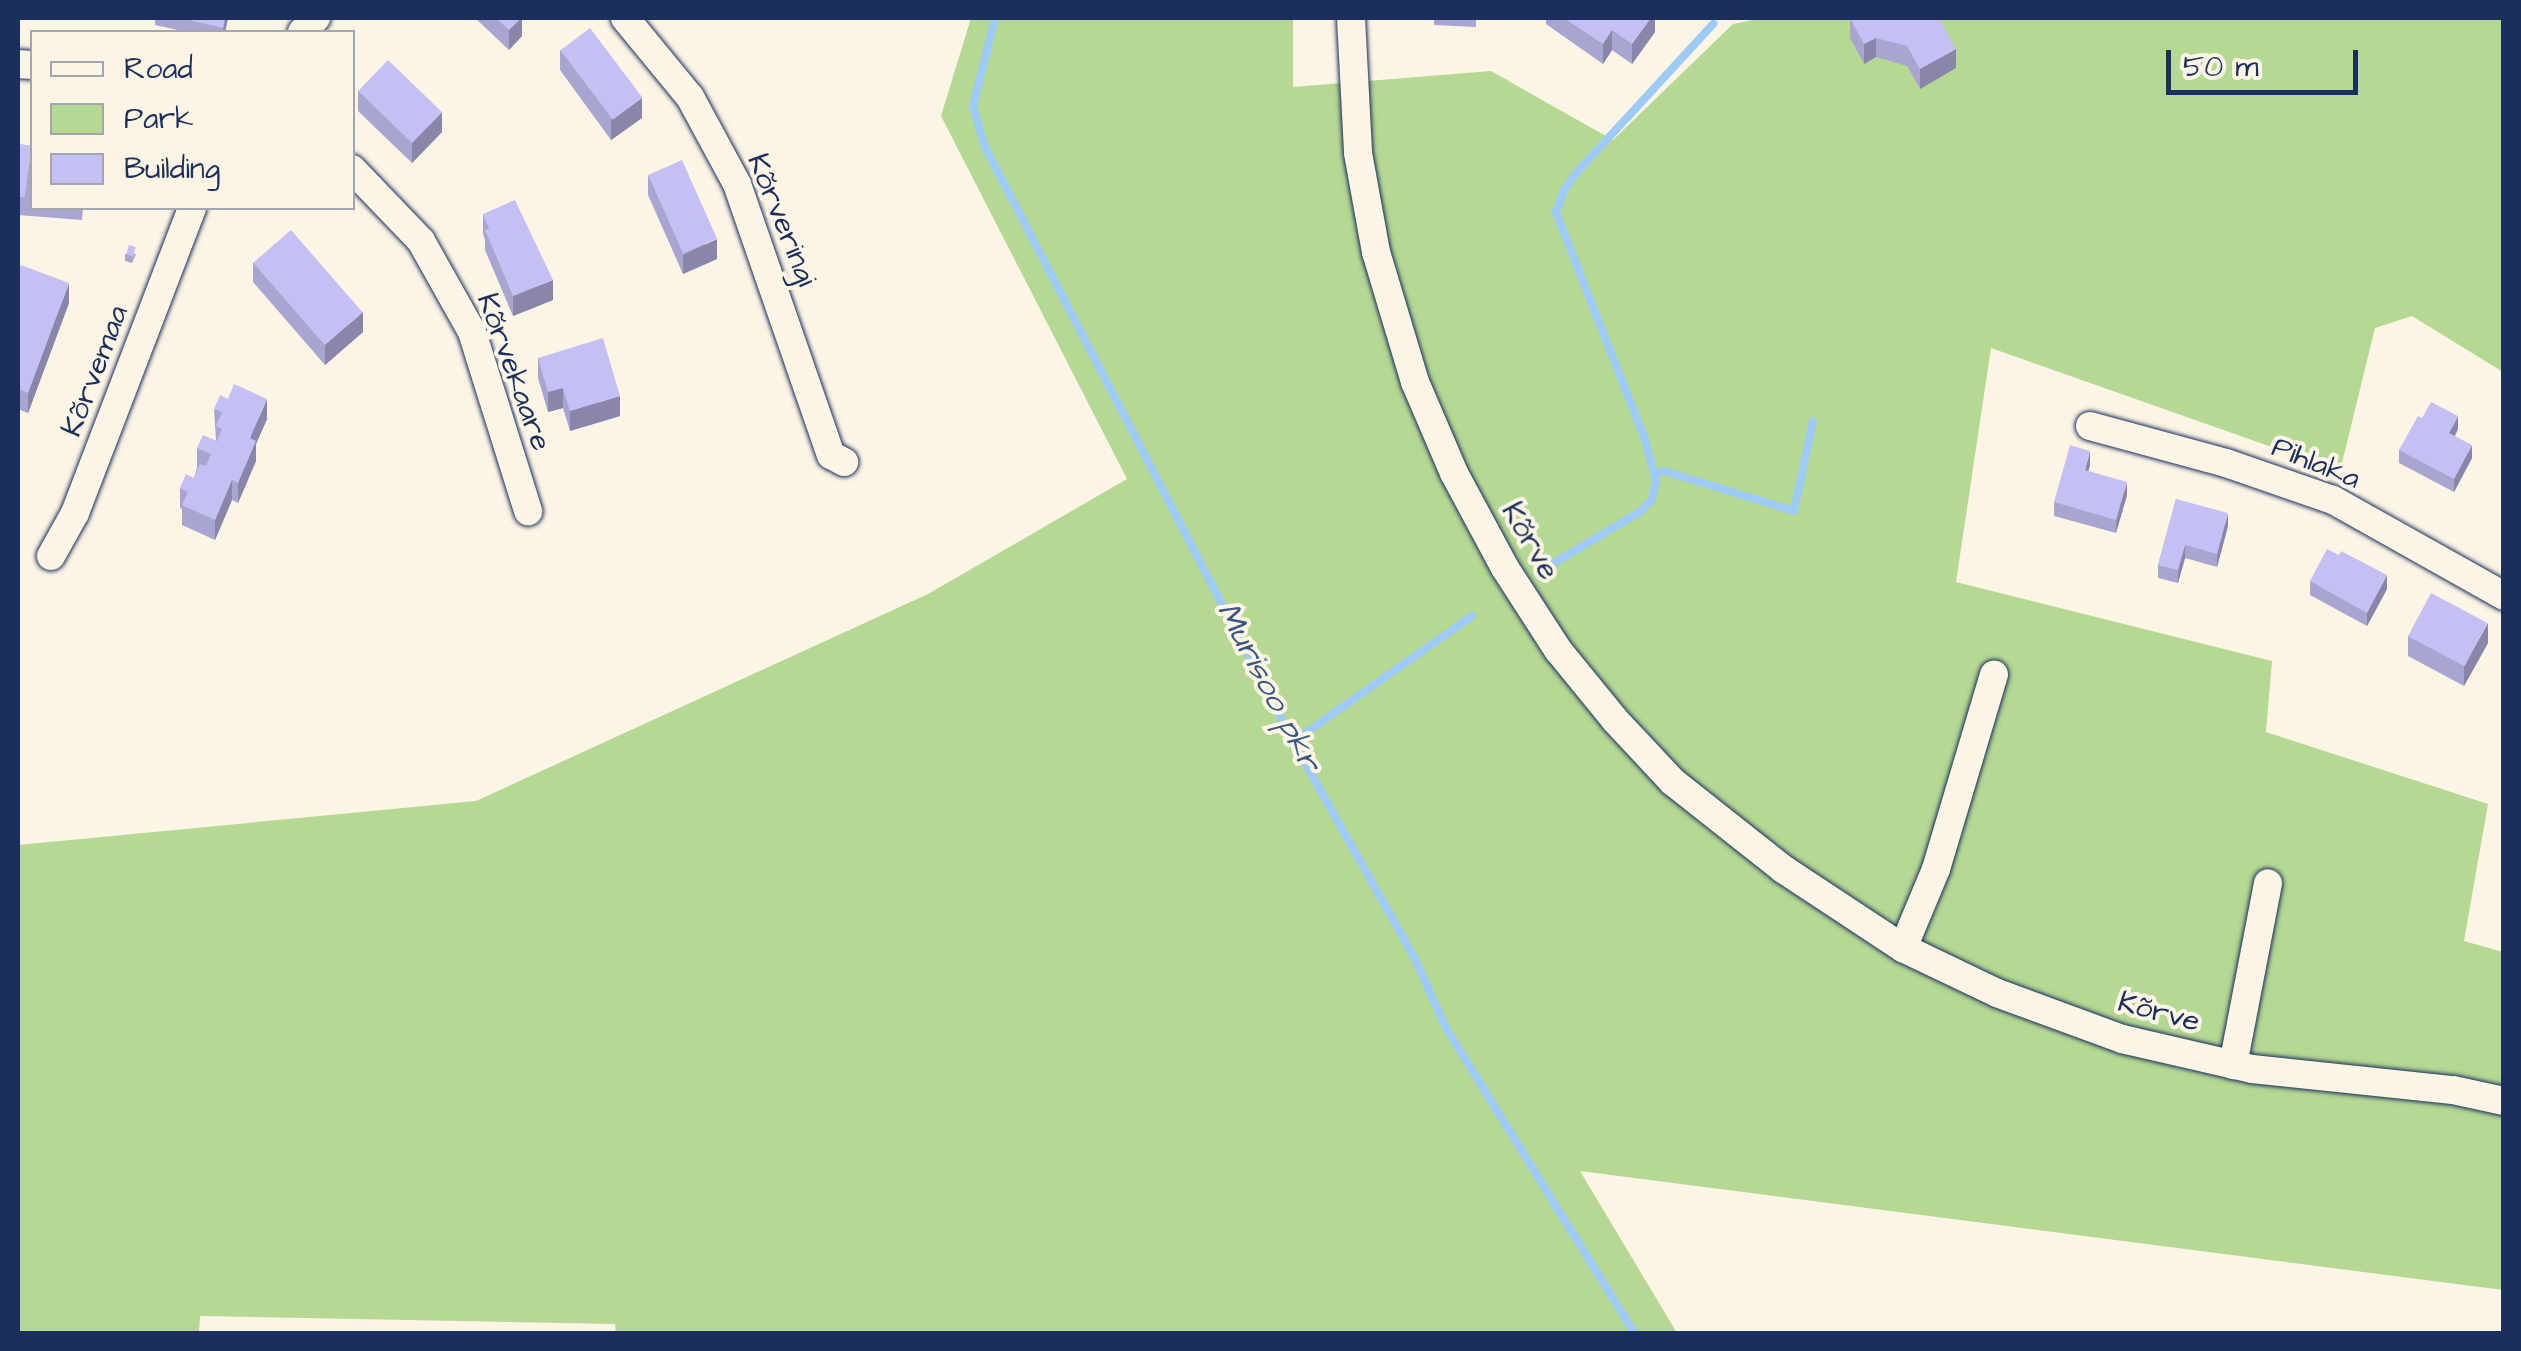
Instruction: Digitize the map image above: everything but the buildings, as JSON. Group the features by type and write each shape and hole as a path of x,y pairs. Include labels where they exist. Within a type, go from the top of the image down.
{"street":[{"name":"Kõrveringi","path":"625,18 690,96 737,184 831,455 844,462"},
{"name":"Kõrve","path":"1351,18 1358,153 1376,252 1416,382 1454,473 1504,568 1558,650 1615,720 1674,782 1784,869 1904,948 1996,993 2122,1038 2233,1065 2453,1090 2504,1102"},
{"name":"Kõrvekaare","path":"355,172 421,242 472,332 528,511"},
{"name":"Kõrvemaa","path":"51,556 75,513 191,210"},
{"name":"Pihlaka","path":"2090,426 2226,464 2332,500 2504,596"},
{"path":"1904,948 1936,869 1994,674"},
{"name":"Kõrve","path":"2233,1065 2268,883"}],"green space":[{"path":"971,18 1293,18 1293,87 1491,71 1613,140 1733,24 1762,18 2503,18 2503,372 2412,316 2375,328 2340,471 1991,348 1956,582 2272,661 2266,732 2488,804 2464,941 2503,952 2503,1290 1580,1171 1677,1333 616,1334 615,1324 200,1316 199,1333 18,1334 18,845 476,801 928,594 1127,479 941,116"}],"waterway":[{"name":"Murisoo pkr","path":"995,18 973,107 985,147 1295,745 1415,959 1446,1028 1635,1334"},
{"path":"1544,569 1641,511 1652,499 1656,480 1644,437 1556,212 1564,190 1578,171 1713,24"},
{"path":"1654,474 1664,471 1794,511 1813,421"},
{"path":"1294,741 1472,616"}]}
